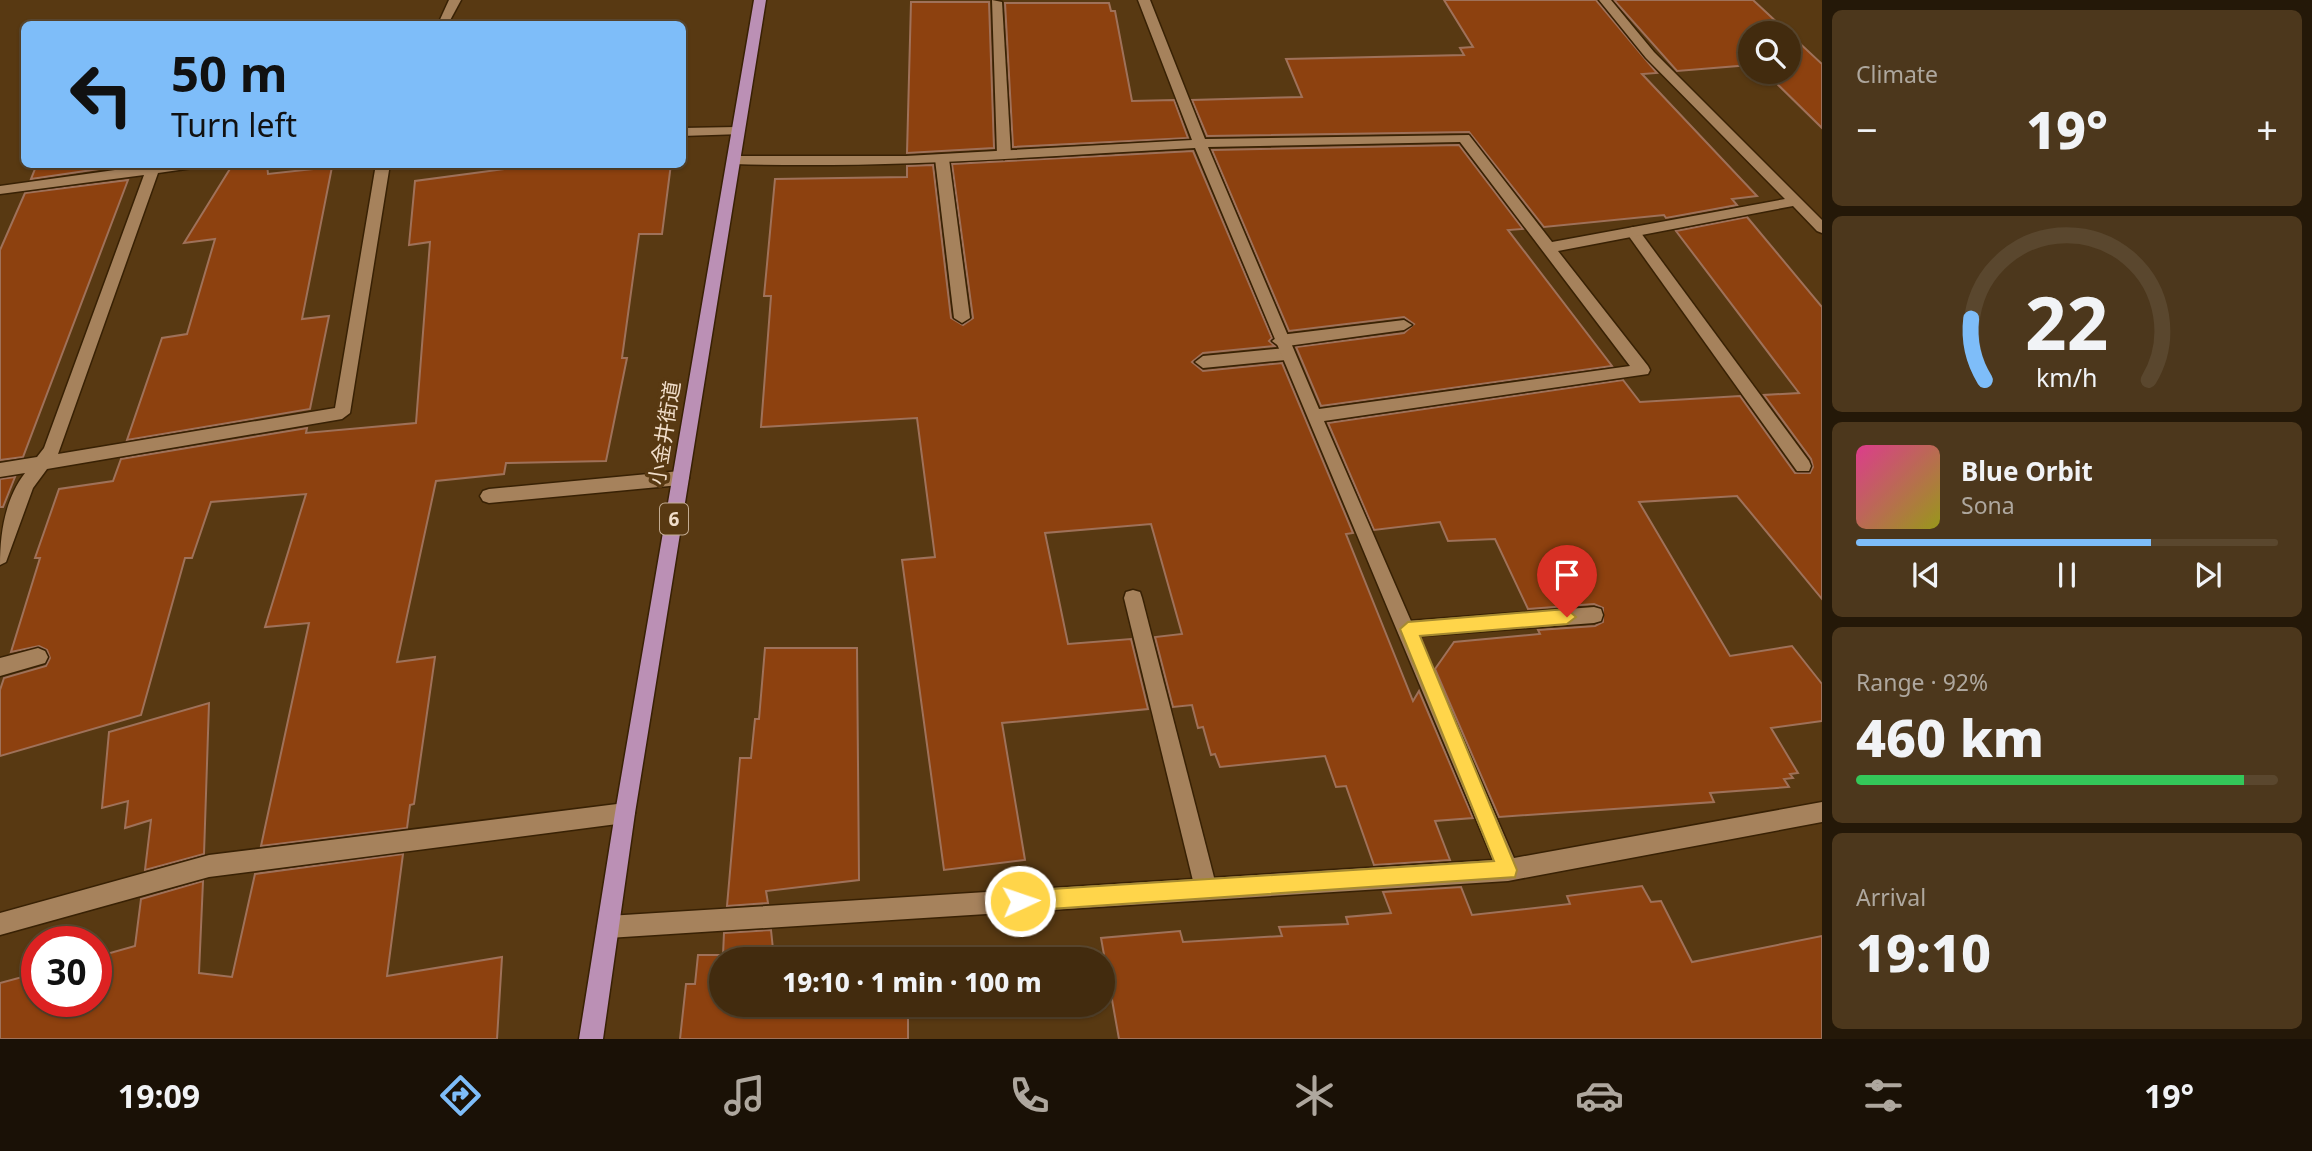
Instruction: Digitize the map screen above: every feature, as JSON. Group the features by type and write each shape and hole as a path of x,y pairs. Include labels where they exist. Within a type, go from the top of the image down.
{"main road":[{"name":"小金井街道","path":"591,1039 625,813 760,0"}],"street":[{"path":"444,21 455,0"},
{"path":"1144,0 1198,143 1283,347 1408,629 1508,870"},
{"path":"1605,0 1650,55 1822,228"},
{"path":"996,2 1004,155"},
{"path":"686,132 737,131"},
{"path":"734,160 800,163 942,159 1198,143 1464,138 1642,370 1315,416"},
{"path":"942,159 962,318"},
{"path":"0,190 132,168 166,168"},
{"path":"0,470 342,413 382,168"},
{"path":"0,557 25,485 51,451 152,170"},
{"path":"1546,248 1798,201"},
{"path":"1633,232 1803,466"},
{"path":"1203,362 1404,324"},
{"path":"489,496 680,478"},
{"path":"1133,598 1206,889"},
{"path":"1408,629 1594,615"},
{"path":"0,667 38,656"},
{"path":"608,927 1508,870 1822,812"},
{"path":"0,924 209,866 625,813"}],"building":[{"path":"1444,0 1596,0 1657,73 1642,74 1757,196 1732,199 1737,205 1666,218 1664,215 1544,227 1469,132 1207,136 1192,100 1302,97 1286,59 1464,55 1460,48 1473,47"},
{"path":"1614,0 1753,0 1776,21 1738,21 1738,66 1677,71"},
{"path":"911,2 989,2 994,148 907,153"},
{"path":"1005,3 1109,3 1111,11 1115,11 1132,101 1174,100 1188,138 1013,147"},
{"path":"1801,45 1822,64 1822,128 1777,84 1801,84"},
{"path":"1459,145 1523,229 1508,230 1612,366 1321,406 1296,347 1404,333 1414,324 1404,317 1289,331 1212,150"},
{"path":"1193,151 1272,338 1269,341 1275,346 1203,353 1192,362 1203,371 1282,363 1353,533 1346,534 1413,701 1419,691 1473,818 1435,821 1450,860 1374,865 1346,786 1336,787 1325,756 1220,767 1215,754 1211,755 1203,727 1198,728 1192,705 1173,707 1155,637 1182,634 1151,524 1045,533 1068,644 1131,639 1148,709 1002,723 1025,860 944,870 902,560 935,557 917,418 761,427 771,296 764,296 775,179 907,177 907,166 933,165 951,318 963,325 973,318 952,164"},
{"path":"35,168 106,168 31,179"},
{"path":"231,168 267,168 268,174 332,168 302,319 329,316 310,409 127,440 162,338 187,334 215,239 184,243"},
{"path":"511,168 670,168 662,234 639,234 622,358 627,358 606,461 506,463 504,474 436,481 397,662 435,657 414,804 410,805 407,828 261,846 309,623 265,627 306,494 211,502 192,558 185,558 141,715 0,756 0,690 4,678 46,666 50,658 47,650 39,646 11,652 40,558 35,558 59,489 113,481 121,459 307,428 306,433 416,423 430,242 409,245 415,181"},
{"path":"128,180 23,457 0,460 0,250 25,193"},
{"path":"1747,217 1822,307 1822,599 1737,496 1639,502 1730,656 1792,646 1822,684 1822,721 1771,728 1798,773 1790,774 1793,778 1784,779 1789,787 1710,793 1714,802 1499,817 1435,669 1454,642 1540,634 1538,630 1595,626 1603,622 1603,608 1594,604 1528,609 1495,539 1448,541 1440,522 1374,530 1328,423 1623,380 1640,402 1740,396 1795,473 1810,473 1813,467 1811,459 1764,395 1799,393 1676,231"},
{"path":"15,477 3,507 0,507 0,479"},
{"path":"765,648 857,648 859,880 766,891 768,903 727,906 740,758 751,758 755,719 759,719"},
{"path":"209,703 204,854 145,870 151,820 125,828 128,801 102,808 109,732"},
{"path":"403,854 387,976 502,957 497,1039 0,1039 0,983 21,977 21,1017 112,1017 112,952 135,946 141,899 203,881 199,973 232,977 255,874"},
{"path":"1642,886 1651,902 1661,901 1692,962 1822,936 1822,1039 1119,1039 1115,1017 1115,947 1103,947 1101,938 1180,931 1183,942 1282,936 1279,927 1348,924 1346,917 1391,913 1383,892 1461,887 1472,915 1570,904 1567,896"},
{"path":"771,930 773,947 723,947 724,933"},
{"path":"698,955 709,955 709,1017 908,1017 908,1039 680,1039 686,984 695,984"}],"route":[{"path":"1020,901 1508,870 1408,629 1567,617"}]}
